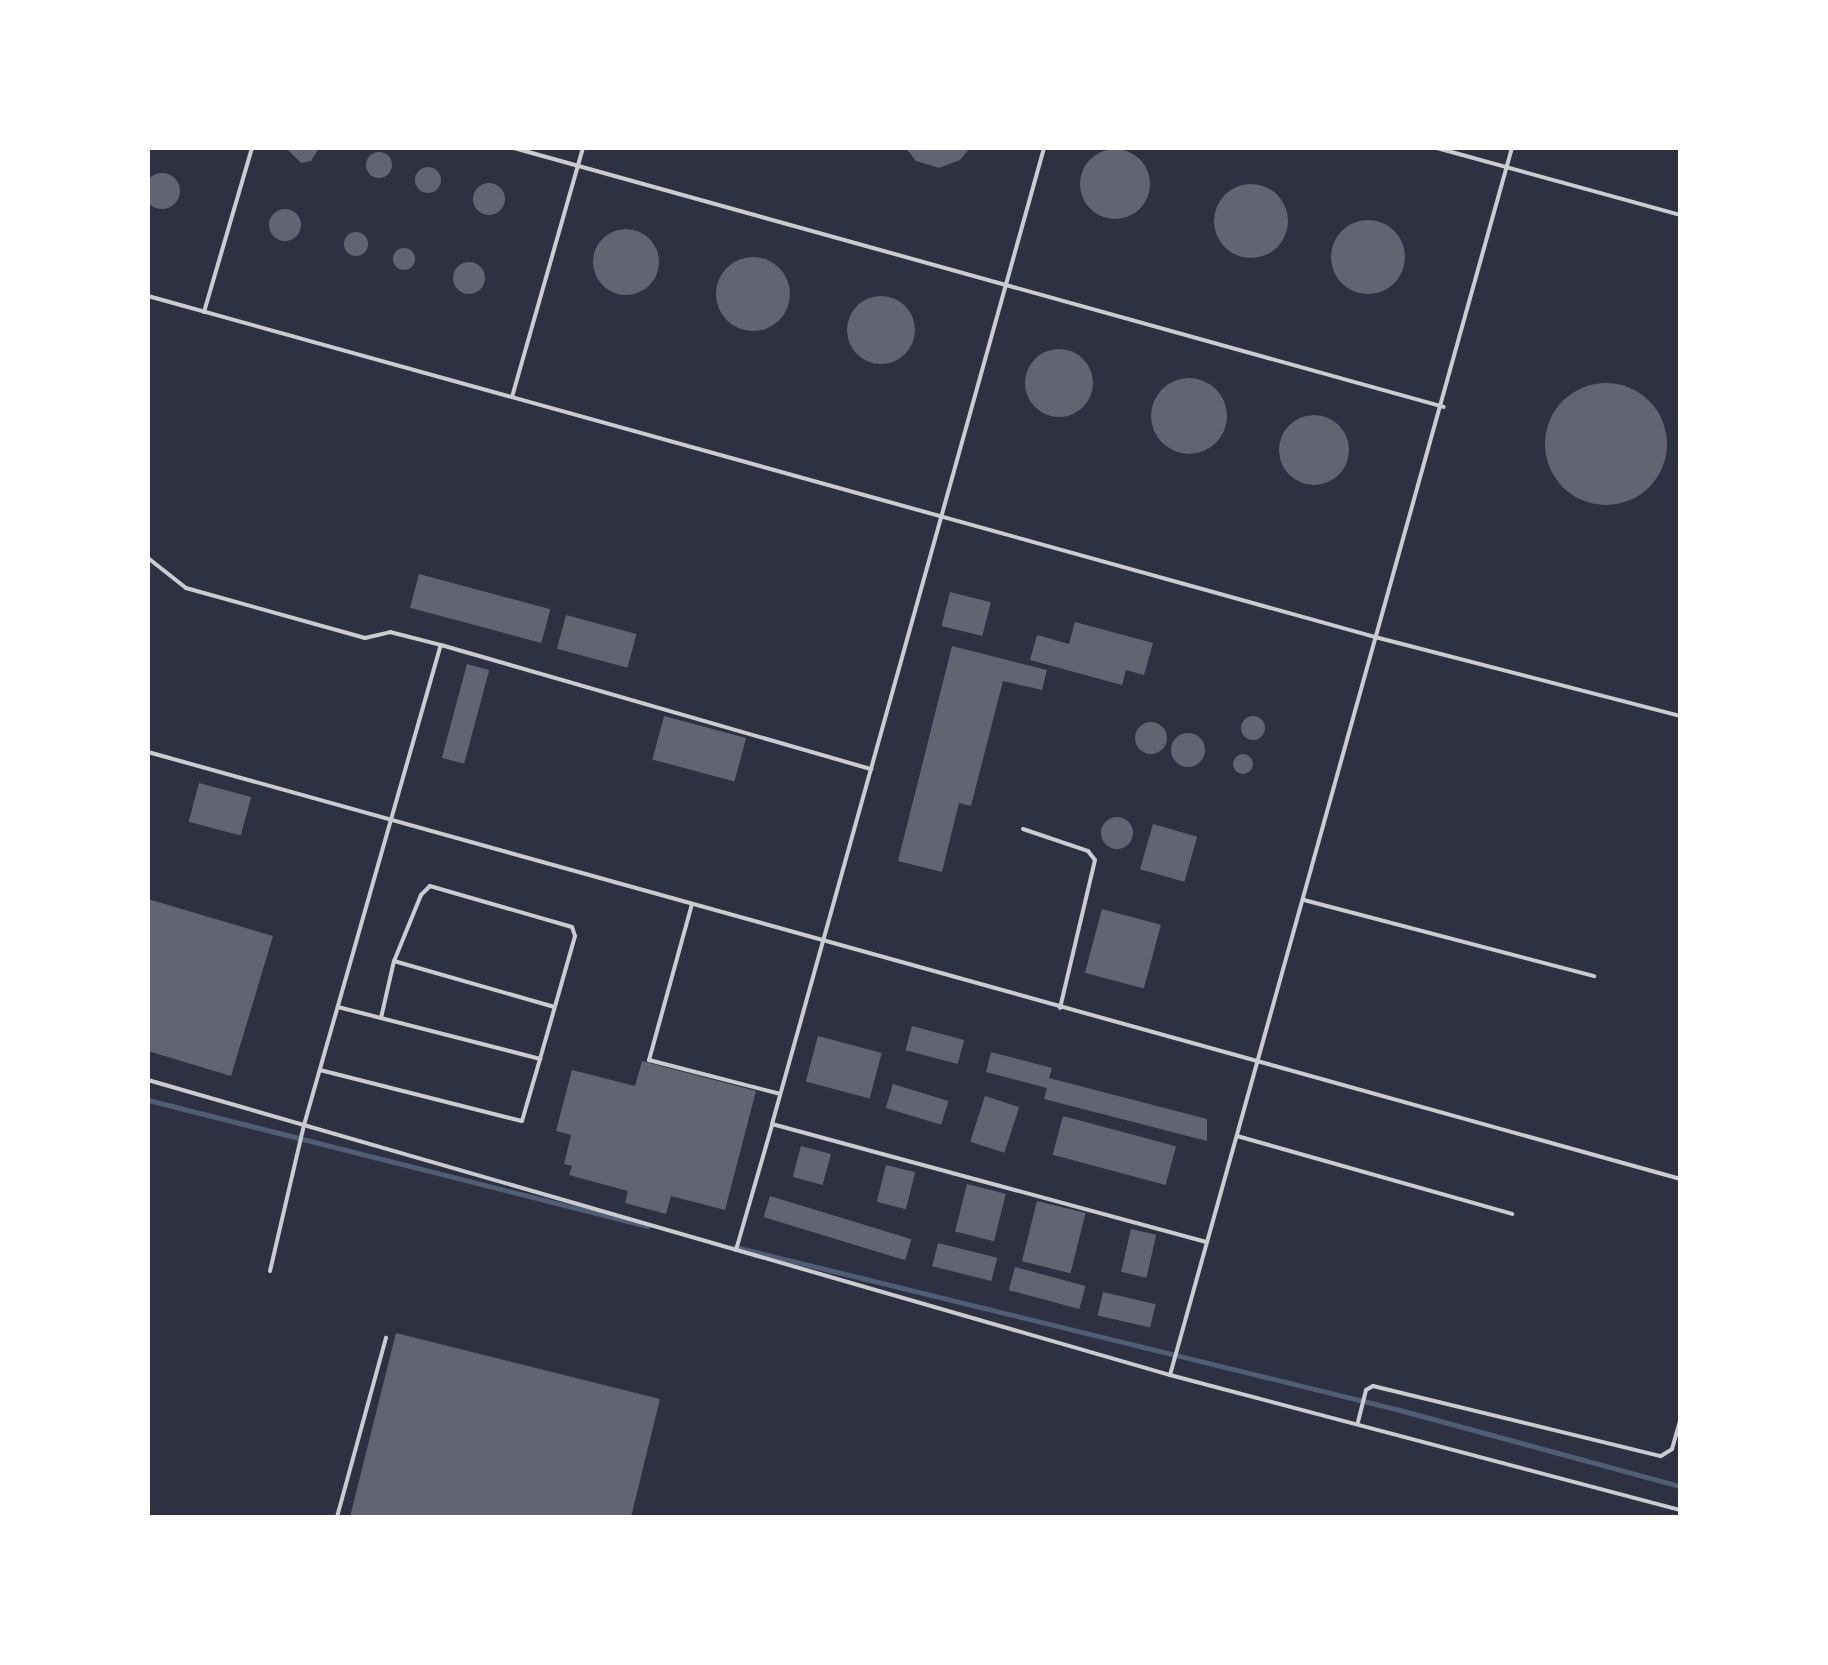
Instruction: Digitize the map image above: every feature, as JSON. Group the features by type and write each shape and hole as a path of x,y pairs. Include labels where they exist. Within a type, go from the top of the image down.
{"lane":[{"path":"204,312 252,148"},
{"path":"514,148 1444,407"},
{"path":"512,397 583,148"},
{"path":"736,1250 825,941 1044,148"},
{"path":"1437,148 1680,215"},
{"path":"1170,1375 1205,1242 1260,1062 1375,637 1444,407 1512,148"},
{"path":"148,296 1375,637 1680,716"},
{"path":"148,558 186,588 365,638 390,632 441,645 871,769"},
{"path":"270,1271 304,1125 441,645"},
{"path":"148,752 1680,1179"},
{"path":"1023,829 1088,851 1095,860 1060,1008"},
{"path":"320,1070 522,1121 575,936 572,927 430,886 421,895 394,961 381,1018"},
{"path":"1304,900 1594,976"},
{"path":"692,904 649,1060 781,1094"},
{"path":"394,961 554,1007"},
{"path":"338,1007 540,1059"},
{"path":"148,1080 1170,1375 1358,1422 1680,1510"},
{"path":"772,1124 1205,1242"},
{"path":"1237,1136 1512,1214"},
{"path":"337,1517 386,1338"},
{"path":"1358,1422 1366,1390 1373,1386 1661,1456 1672,1449 1680,1421"}],"building":[{"path":"286,148 319,148 311,161 301,163"},
{"path":"906,148 970,148 960,160 939,168 916,161"},
{"path":"1115,149 1140,159 1150,184 1140,209 1115,219 1090,209 1080,184 1090,159"},
{"path":"379,152 388,156 392,165 388,174 379,178 370,174 366,165 370,156"},
{"path":"428,167 437,171 441,180 437,189 428,193 419,189 415,180 419,171"},
{"path":"162,173 175,178 180,191 175,204 162,209 149,204 144,191 149,178"},
{"path":"489,183 500,188 505,199 500,210 489,215 478,210 473,199 478,188"},
{"path":"1251,184 1265,187 1277,195 1285,207 1288,221 1285,235 1277,247 1265,255 1251,258 1237,255 1225,247 1217,235 1214,221 1217,207 1225,195 1237,187"},
{"path":"285,209 296,214 301,225 296,236 285,241 274,236 269,225 274,214"},
{"path":"1368,220 1389,226 1399,236 1405,257 1399,278 1389,288 1368,294 1347,288 1337,278 1331,257 1337,236 1347,226"},
{"path":"620,229 632,229 644,234 654,244 659,262 657,275 644,290 632,295 620,295 608,290 598,280 593,268 593,256 598,244 608,234"},
{"path":"356,232 365,235 368,244 365,253 356,256 347,253 344,244 347,235"},
{"path":"404,248 412,251 415,259 412,267 404,270 396,267 393,259 396,251"},
{"path":"753,257 767,260 779,268 787,280 790,294 787,308 779,320 767,328 753,331 739,328 727,320 719,308 716,294 719,280 727,268 739,260"},
{"path":"469,262 481,266 485,278 481,290 469,294 457,290 453,278 457,266"},
{"path":"874,296 888,296 900,301 910,311 915,330 910,349 900,359 888,364 874,364 862,359 852,349 847,337 847,323 852,311 862,301"},
{"path":"1059,349 1083,359 1093,383 1083,407 1059,417 1035,407 1025,383 1035,359"},
{"path":"1189,378 1204,381 1216,389 1224,401 1227,416 1224,431 1216,443 1204,451 1189,454 1174,451 1162,443 1154,431 1151,416 1154,401 1162,389 1174,381"},
{"path":"1606,383 1630,387 1649,401 1663,420 1667,444 1663,468 1649,487 1630,501 1606,505 1582,501 1563,487 1549,468 1545,444 1549,420 1563,401 1582,387"},
{"path":"1307,415 1321,415 1343,430 1349,450 1347,463 1339,475 1321,485 1307,485 1285,470 1279,457 1279,443 1294,421"},
{"path":"419,574 550,609 541,643 410,608"},
{"path":"950,592 991,602 982,636 942,626"},
{"path":"566,615 637,634 627,668 557,649"},
{"path":"1075,622 1153,643 1144,675 1126,670 1122,685 1030,660 1037,635 1069,644"},
{"path":"952,646 1047,670 1042,690 1003,681 971,806 959,803 942,872 898,861"},
{"path":"467,664 489,670 464,764 442,758"},
{"path":"664,716 746,738 734,781 652,759"},
{"path":"1253,716 1264,723 1265,728 1258,739 1253,740 1242,733 1241,728 1248,717"},
{"path":"1151,722 1162,727 1167,738 1162,749 1151,754 1140,749 1135,738 1140,727"},
{"path":"1188,733 1200,738 1205,750 1200,762 1188,767 1176,762 1171,750 1176,738"},
{"path":"1243,754 1250,757 1253,764 1250,771 1243,774 1236,771 1233,764 1236,757"},
{"path":"199,783 251,797 241,836 189,822"},
{"path":"1117,817 1128,822 1133,833 1128,844 1117,849 1106,844 1101,833 1106,822"},
{"path":"1153,824 1197,837 1184,882 1140,869"},
{"path":"148,899 273,936 231,1076 148,1051"},
{"path":"1102,909 1161,925 1144,989 1085,973"},
{"path":"912,1026 964,1040 958,1064 906,1050"},
{"path":"818,1036 882,1053 870,1098 806,1081"},
{"path":"991,1052 1052,1068 1049,1078 1207,1119 1207,1141 1044,1099 1047,1088 986,1072"},
{"path":"642,1061 756,1091 725,1210 671,1196 666,1214 625,1203 628,1191 569,1175 572,1166 564,1164 571,1135 556,1131 572,1070 635,1086"},
{"path":"893,1084 948,1101 941,1125 886,1108"},
{"path":"985,1096 1019,1107 1004,1153 970,1142"},
{"path":"1063,1116 1176,1146 1166,1185 1053,1155"},
{"path":"801,1146 831,1154 823,1185 793,1177"},
{"path":"886,1165 915,1172 906,1209 877,1202"},
{"path":"967,1184 1006,1194 994,1241 955,1232"},
{"path":"770,1196 912,1239 905,1260 764,1217"},
{"path":"1037,1201 1086,1213 1071,1273 1022,1261"},
{"path":"1131,1229 1156,1235 1146,1278 1121,1272"},
{"path":"938,1243 997,1258 991,1281 932,1266"},
{"path":"1015,1267 1086,1286 1079,1309 1009,1290"},
{"path":"1103,1292 1156,1304 1150,1328 1098,1315"},
{"path":"396,1333 660,1399 631,1517 350,1517"}],"waterway":[{"path":"148,1100 647,1226"},
{"path":"735,1247 1396,1409 1680,1486"}]}
